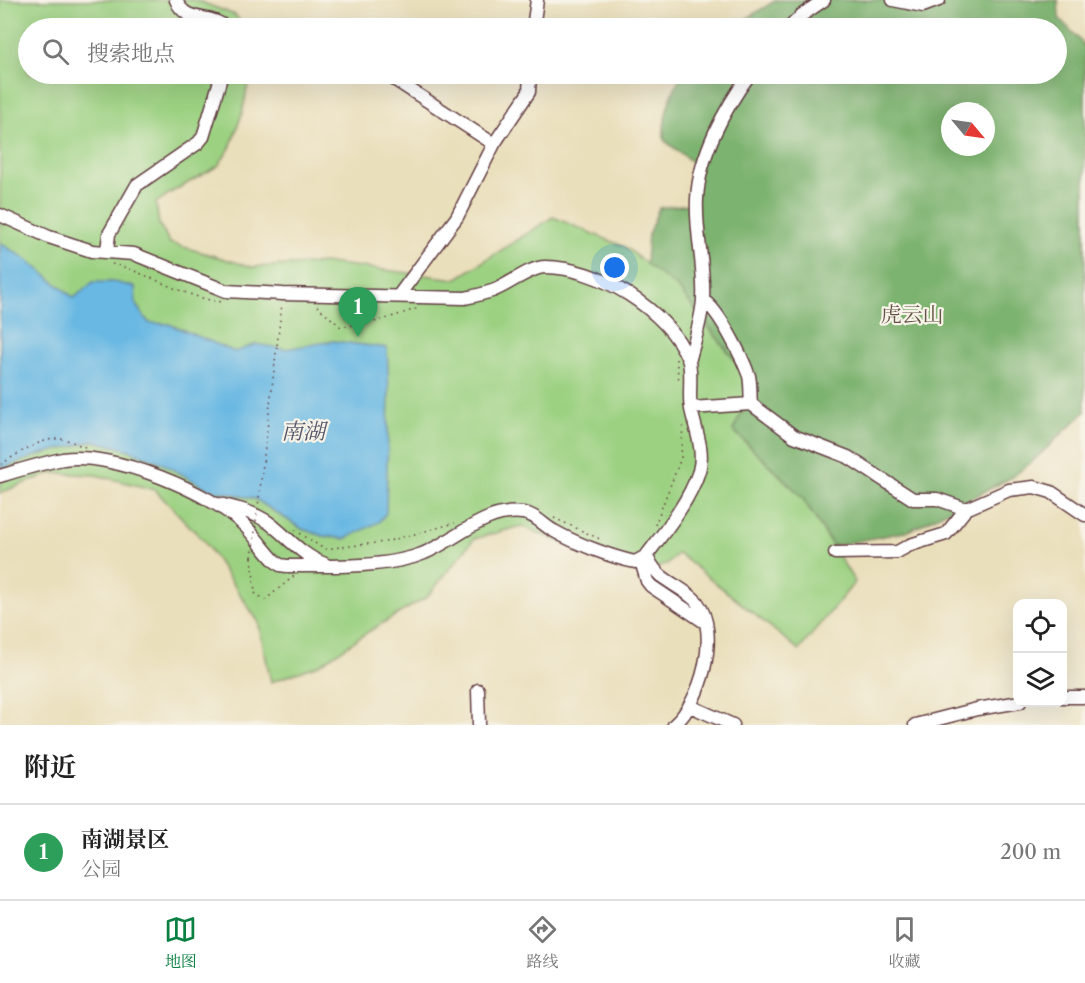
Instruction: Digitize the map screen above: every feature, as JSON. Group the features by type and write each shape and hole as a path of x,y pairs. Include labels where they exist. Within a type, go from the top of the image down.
{"street":[{"path":"176,0 186,14 203,18"},
{"path":"534,18 537,0"},
{"path":"799,18 824,0"},
{"path":"893,0 923,6 939,0"},
{"path":"106,256 109,234 136,185 198,143 203,137 219,84"},
{"path":"401,84 494,144"},
{"path":"399,295 457,217 494,144 529,92 529,84"},
{"path":"218,504 245,525 267,553 280,565 383,563 419,555 477,522 511,512 535,516 551,530 565,537 628,561 635,562 643,559 691,490 699,469 701,450 691,408 689,362 704,300 697,198 702,170 717,130 727,108 743,84"},
{"path":"0,215 49,237 106,256 134,254 226,291 465,298 493,291 542,267 567,269 602,279 639,300 678,340 689,362"},
{"path":"704,300 710,305 734,344 750,379 751,404"},
{"path":"691,408 751,404 794,436 848,458 913,499 937,499 966,509"},
{"path":"0,476 64,459 92,459 119,463 173,483 218,504 251,513 267,522 313,559 329,565"},
{"path":"835,553 897,552 910,545 946,534 966,509 1009,490 1034,486 1051,492 1085,515"},
{"path":"643,559 659,574 686,591 698,604 706,623 707,644 699,688 690,706 674,725"},
{"path":"478,690 479,725"},
{"path":"1067,697 1085,697"},
{"path":"915,725 977,709 1013,703"},
{"path":"690,706 733,725"}],"path":[{"path":"106,256 175,290 220,302 230,302"},
{"path":"283,294 252,557 255,593 265,600 306,566"},
{"path":"316,304 340,327 379,321 426,306"},
{"path":"675,357 680,387"},
{"path":"653,531 681,458 683,419"},
{"path":"0,464 39,443 54,439 66,439 89,449"},
{"path":"250,506 260,511"},
{"path":"554,518 602,540"},
{"path":"288,526 324,549 385,542 464,521"}],"green space":[{"path":"0,0 196,0 238,18 18,18 18,84 248,84 242,114 230,148 218,166 156,203 159,224 170,243 252,267 328,263 456,279 553,217 625,247 678,288 755,386 733,430 802,497 855,582 799,650 678,553 667,564 639,574 521,526 474,539 427,597 371,630 319,665 271,682 258,621 204,541 155,490 96,475 51,473 0,493"},
{"name":"虎云山","path":"776,0 1058,0 1059,18 748,18"},
{"name":"虎云山","path":"1067,27 1085,46 1085,412 1033,461 1012,477 909,531 833,546 802,497 733,430 755,386 678,288 646,264 648,235 659,208 690,204 697,166 664,140 668,106 677,84 1067,84"}],"water":[{"name":"南湖","path":"0,243 25,258 74,298 93,282 114,282 135,287 136,305 149,323 169,324 235,352 256,344 285,349 333,341 387,348 389,392 386,513 379,522 345,539 323,536 302,529 255,499 208,489 160,462 126,449 94,441 42,454 3,468 0,465"}],"place":[{"name":"南湖景区","path":"358,337"}]}
